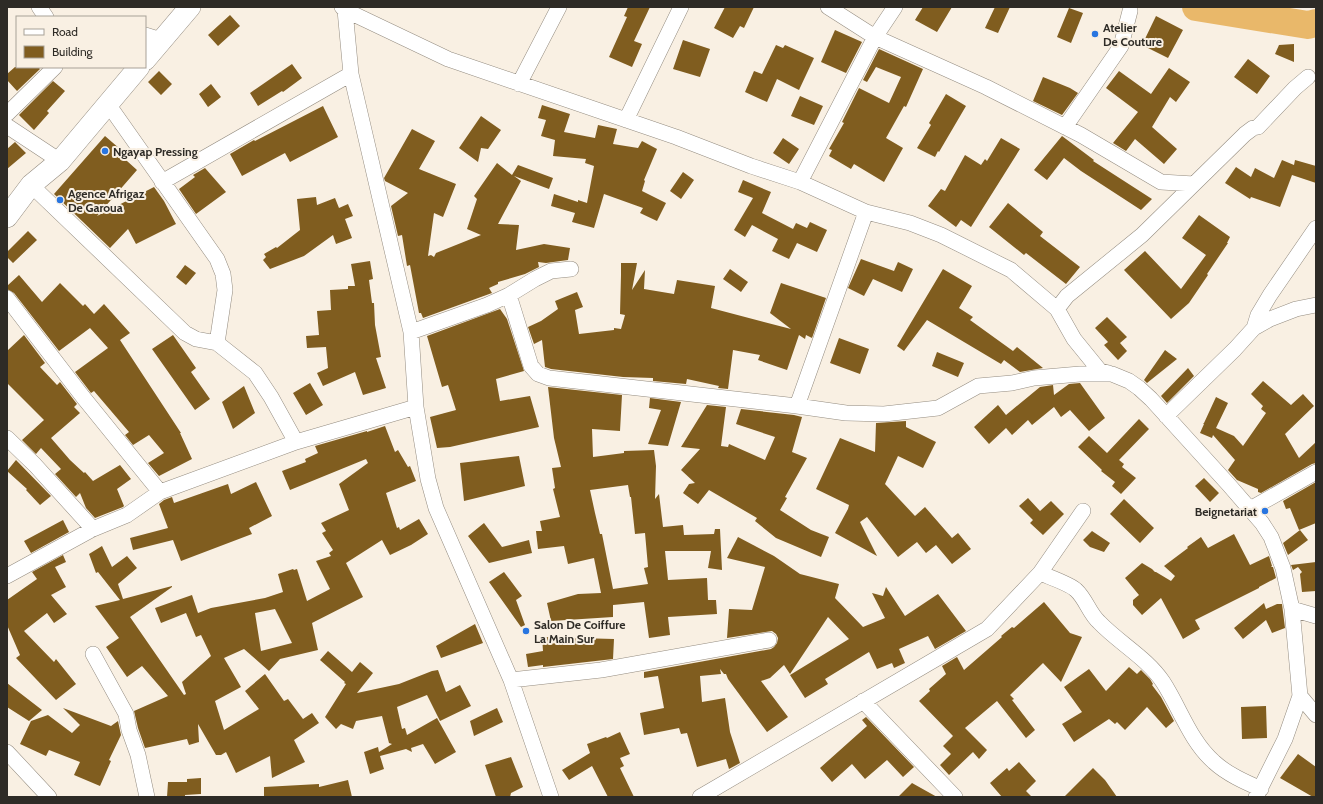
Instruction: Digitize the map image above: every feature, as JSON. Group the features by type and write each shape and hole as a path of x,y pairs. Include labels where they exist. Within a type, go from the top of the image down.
{"main road":[{"path":"146,57 153,37 190,7"},
{"path":"7,217 31,185 60,161 138,68"}],"street":[{"path":"39,7 45,16"},
{"path":"519,84 559,7"},
{"path":"626,120 681,7"},
{"path":"828,7 875,36 986,86 1081,135 1161,182 1194,184"},
{"path":"800,182 875,36 895,7"},
{"path":"343,9 448,59 676,137 751,166 800,182 866,212 910,223 941,235 1011,270 1057,309 1074,340 1100,371 1129,381 1151,399 1262,522 1271,537 1288,586 1292,609 1300,696 1285,738 1259,793 1214,763 1201,748 1162,681 1144,661 1097,621 1083,598 1075,589 1040,573"},
{"path":"343,9 352,74 411,332 416,407 428,479 436,508 511,680 551,797"},
{"path":"1065,127 1121,46 1130,12"},
{"path":"7,114 54,68"},
{"path":"162,182 352,74"},
{"path":"1057,309 1067,296 1142,235 1245,134 1258,127 1295,88 1308,77"},
{"path":"108,104 216,259 223,274 225,290 217,343"},
{"path":"7,126 60,161"},
{"path":"31,185 185,333 196,339 217,343 255,373 271,397 296,442"},
{"path":"798,406 866,212"},
{"path":"1254,328 1258,314 1316,228"},
{"path":"411,332 474,310 509,295 551,271 571,269"},
{"path":"509,295 531,366 538,374 549,378 798,406 846,413 884,414 938,408 978,386 1012,383 1034,378 1080,374 1112,374"},
{"path":"7,298 83,397 160,492"},
{"path":"1166,416 1235,349 1254,328 1270,319 1296,309 1316,305"},
{"path":"7,576 93,529 128,516 160,492 296,442 416,407"},
{"path":"7,438 40,470 93,529"},
{"path":"1250,509 1315,473"},
{"path":"700,797 987,629 1040,573 1083,512"},
{"path":"1292,609 1316,616"},
{"path":"511,680 601,670 769,640"},
{"path":"93,654 126,714 129,730 138,755 146,797"},
{"path":"1300,696 1316,714"},
{"path":"863,701 955,797"},
{"path":"7,752 49,797"}],"building":[{"path":"628,7 650,7 634,41 642,44 632,67 609,57 627,17 624,16"},
{"path":"725,7 754,7 744,28 740,26 733,38 714,28"},
{"path":"923,7 952,7 937,32 915,20"},
{"path":"995,7 1010,7 998,33 985,28"},
{"path":"1069,8 1083,13 1071,43 1057,37"},
{"path":"230,15 240,26 218,46 208,35"},
{"path":"1156,16 1183,30 1168,58 1142,45"},
{"path":"835,30 862,42 846,73 821,62"},
{"path":"683,40 710,49 700,77 673,69"},
{"path":"1294,44 1294,62 1275,54 1279,45"},
{"path":"776,45 783,48 785,45 814,58 799,90 777,79 767,102 745,92 754,71 762,74"},
{"path":"879,49 923,69 906,107 904,106 886,138 903,148 884,182 854,164 851,169 829,156 832,150 829,149 844,123 842,122 859,88 889,103 901,77 876,67 867,82 863,80"},
{"path":"1248,59 1270,76 1257,94 1234,77"},
{"path":"292,64 302,78 283,92 282,91 258,106 250,93"},
{"path":"15,67 40,69 17,91 7,80 7,74"},
{"path":"1169,68 1190,82 1176,102 1170,97 1152,127 1177,149 1164,164 1135,139 1126,151 1113,143 1138,112 1106,88 1119,71 1151,94"},
{"path":"159,71 172,84 161,95 148,82"},
{"path":"1043,77 1070,88 1078,93 1062,115 1033,101"},
{"path":"53,81 65,91 47,111 49,113 34,130 19,115"},
{"path":"211,84 221,97 208,107 199,94"},
{"path":"946,94 966,106 935,157 917,148 931,125 929,123"},
{"path":"800,96 823,106 814,125 791,116"},
{"path":"542,105 570,114 564,132 595,138 598,125 617,129 613,144 638,148 642,141 657,149 644,180 642,191 666,203 657,221 640,213 643,208 604,194 594,228 572,222 575,213 551,206 554,194 578,202 578,200 587,203 594,166 585,163 586,159 553,156 555,140 541,136 546,120 538,118"},
{"path":"323,106 338,137 290,162 285,153 242,176 230,154 254,140 255,141"},
{"path":"481,116 501,130 488,149 481,148 478,162 459,148"},
{"path":"412,129 435,141 419,169 456,184 443,217 434,213 428,256 431,255 434,257 436,253 481,235 467,229 477,199 474,196 497,163 512,175 518,165 553,178 549,189 514,176 521,181 498,224 519,225 516,250 544,244 570,248 568,260 546,263 538,262 539,267 525,274 498,282 498,284 489,288 492,293 423,318 421,313 419,313 410,265 407,266 402,235 398,236 391,206 408,193 385,181 384,178"},
{"path":"105,136 120,149 117,152 137,170 97,216 154,187 164,201 176,224 136,244 128,229 110,248 54,194"},
{"path":"1062,136 1094,160 1093,161 1152,199 1141,210 1081,171 1064,158 1047,180 1034,170"},
{"path":"783,138 799,149 789,164 773,153"},
{"path":"1001,138 1020,149 971,227 961,220 956,227 928,206 941,189 945,191 965,155 981,165 985,159 987,161"},
{"path":"15,142 26,153 7,169 7,149"},
{"path":"1282,160 1294,165 1295,160 1316,166 1316,183 1292,175 1280,207 1251,197 1250,199 1225,183 1236,167 1251,177 1255,168 1274,178"},
{"path":"205,168 226,192 196,214 179,189 195,177 193,175"},
{"path":"683,172 694,180 681,199 670,191"},
{"path":"743,180 771,192 762,213 793,229 796,223 807,228 810,222 827,230 817,252 797,243 789,259 772,251 778,239 752,225 745,237 734,230 753,198 738,192"},
{"path":"316,197 317,205 335,198 339,208 348,204 353,216 345,219 352,238 336,244 333,235 304,256 270,269 263,260 266,257 264,254 276,247 277,248 300,230 297,199"},
{"path":"1008,203 1043,232 1040,236 1080,267 1066,284 1026,253 1024,255 989,227"},
{"path":"1199,215 1230,237 1228,243 1189,303 1171,319 1124,270 1145,251 1181,289 1206,255 1182,238"},
{"path":"28,231 37,240 13,263 7,257 7,252"},
{"path":"861,259 894,271 898,262 913,269 902,292 873,279 864,296 848,288"},
{"path":"370,261 373,279 369,280 372,303 374,303 375,325 381,357 376,358 386,388 363,395 355,372 323,386 317,373 328,368 326,347 307,348 306,336 319,335 317,311 331,310 330,290 348,289 348,286 355,286 351,264"},
{"path":"621,263 637,263 632,290 645,270 644,289 674,294 677,280 715,286 711,308 791,329 770,313 781,283 826,298 812,338 806,335 805,339 799,335 787,370 758,360 760,355 733,350 728,389 718,388 719,386 687,379 686,384 653,381 653,378 623,377 551,369 545,367 542,340 534,344 528,327 541,321 558,309 555,301 577,292 583,307 575,310 579,334 614,330 614,328 621,329 625,315 620,314"},
{"path":"185,265 196,273 186,285 176,277"},
{"path":"730,269 748,282 741,292 723,279"},
{"path":"943,269 972,286 959,308 973,317 970,320 1013,351 1017,347 1043,368 1020,372 1004,360 1001,364 927,320 904,351 897,346"},
{"path":"19,275 42,302 60,283 83,306 85,304 94,314 104,304 130,333 120,340 181,433 192,459 159,476 148,463 164,453 149,435 133,445 125,435 129,432 94,391 91,393 75,372 108,348 90,328 59,351 14,293 7,289 7,286"},
{"path":"500,309 507,319 524,371 496,379 500,401 530,396 539,427 450,447 437,448 430,417 456,410 448,385 442,387 427,336"},
{"path":"1107,317 1127,337 1120,343 1127,351 1118,360 1104,345 1108,342 1095,328"},
{"path":"24,335 45,363 40,367 57,385 60,382 77,404 74,407 80,413 51,438 70,460 84,473 85,472 93,481 120,465 131,479 117,489 124,506 123,507 95,518 86,508 80,493 76,497 55,474 61,469 41,448 36,454 22,440 44,420 7,383 7,351"},
{"path":"173,335 196,368 191,372 210,399 195,410 152,349"},
{"path":"839,338 869,349 860,374 830,363"},
{"path":"1165,350 1177,359 1147,383 1144,380"},
{"path":"937,352 964,363 958,377 932,366"},
{"path":"1188,368 1194,376 1167,403 1161,396"},
{"path":"1263,381 1291,405 1303,394 1314,406 1285,434 1299,458 1316,442 1316,463 1261,493 1258,492 1258,489 1237,480 1228,470 1235,460 1213,435 1212,438 1200,433 1204,424 1203,423 1216,397 1228,403 1216,428 1234,436 1243,446 1266,413 1261,409 1263,406 1251,394"},
{"path":"310,383 323,405 306,415 293,393"},
{"path":"1080,383 1105,418 1089,431 1070,410 1061,417 1054,407 1032,425 1028,420 1012,435 1006,428 989,444 974,427 998,405 1006,415 1040,387 1053,385 1054,395 1069,384"},
{"path":"244,386 255,413 233,429 222,402"},
{"path":"548,387 622,395 620,431 592,429 593,457 624,453 624,451 654,450 656,466 655,499 659,494 663,527 683,525 684,535 714,534 715,529 720,529 722,570 708,568 711,551 665,551 668,580 707,578 708,600 716,600 717,614 668,617 670,635 649,638 644,602 613,605 613,617 551,621 547,603 578,594 601,593 594,558 568,564 564,546 538,549 536,531 542,531 540,521 560,517 553,489 555,488 552,468 561,467 554,438","holes":["628,485 635,534 645,533 648,567 644,568 648,584 613,589 602,534 600,534 590,490"]},
{"path":"650,398 681,402 668,446 648,444 661,410 649,408"},
{"path":"707,405 726,407 721,446 728,447 729,444 765,460 775,437 736,424 741,409 802,417 792,452 807,458 785,497 787,498 780,510 811,530 829,537 821,557 776,538 755,521 757,518 709,490 698,504 683,493 689,484 695,483 681,470 700,449 681,447"},
{"path":"1139,419 1149,429 1119,460 1124,464 1122,467 1136,478 1121,494 1112,486 1115,482 1101,471 1102,470 1078,447 1089,436 1107,453"},
{"path":"906,421 906,427 936,442 923,468 898,456 885,484 915,516 925,507 952,538 958,533 971,549 952,564 936,545 926,553 917,542 898,557 867,517 860,522 877,556 835,533 849,505 816,489 840,438 875,452 876,423"},
{"path":"385,426 395,452 398,450 408,467 410,466 416,481 386,493 397,528 399,527 400,530 419,519 428,534 411,545 390,555 382,540 346,563 363,597 312,623 318,650 280,659 269,671 244,649 224,658 241,687 215,701 224,730 259,709 245,691 265,674 284,701 288,699 303,719 312,713 319,723 294,740 305,762 272,778 270,756 236,773 226,752 221,755 216,755 198,724 199,742 189,745 187,739 145,748 134,711 168,696 142,666 127,677 106,647 119,638 95,606 120,600 98,572 96,573 89,554 102,546 112,567 127,556 137,568 118,584 123,599 172,586 130,617 184,695 186,694 182,682 211,656 201,635 196,637 186,613 161,623 155,608 192,595 198,613 211,608 265,598 283,592 278,574 293,569 297,569 307,601 330,589 316,561 331,556 329,553 333,550 322,533 326,531 321,523 349,510 339,484 368,463 366,459 290,490 282,471 306,462 305,459 318,453 315,446","holes":["275,609 292,643 261,651 255,613"]},
{"path":"519,456 525,486 464,501 460,463"},
{"path":"16,460 51,496 40,505 26,490 27,489 7,471"},
{"path":"1204,478 1219,493 1210,502 1195,486"},
{"path":"256,482 272,516 249,528 252,534 181,561 173,540 133,550 130,538 168,528 159,504 164,500 172,497 174,503 228,484 231,494"},
{"path":"1316,482 1316,523 1299,530 1290,508 1286,509 1283,501"},
{"path":"1028,498 1040,511 1051,501 1064,514 1043,535 1030,523 1033,520 1019,506"},
{"path":"1124,499 1154,528 1140,543 1110,514"},
{"path":"63,520 69,532 31,553 24,541"},
{"path":"484,523 502,547 529,540 532,553 489,563 468,536"},
{"path":"1300,530 1308,540 1288,555 1283,543"},
{"path":"1092,531 1110,543 1104,552 1090,547 1083,540"},
{"path":"1234,534 1250,565 1269,556 1271,567 1273,567 1276,578 1195,620 1200,629 1183,639 1161,598 1142,615 1133,605 1133,600 1139,595 1125,578 1142,563 1171,581 1175,576 1164,566 1188,548 1187,547 1201,537 1208,548"},
{"path":"738,537 774,556 800,574 839,584 835,598 863,627 885,618 872,593 883,596 886,587 905,616 938,594 966,631 935,649 928,636 899,649 905,663 894,668 892,663 877,669 869,652 825,679 828,684 805,698 790,675 849,639 828,617 790,674 784,665 770,678 761,681 788,717 767,732 728,679 726,674 724,674 720,669 721,674 700,676 702,702 725,698 730,732 740,763 729,769 726,759 697,767 687,733 681,734 679,728 644,735 640,713 664,708 658,676 644,678 644,672 771,649 777,643 778,638 772,631 727,638 729,609 752,610 765,567 727,558"},
{"path":"63,555 66,562 55,567 66,587 51,595 67,614 54,623 47,613 24,631 54,662 56,659 76,684 56,700 16,658 20,655 7,625 7,600 37,579 32,572"},
{"path":"1316,562 1316,591 1302,592 1300,574 1302,572 1298,567 1293,570 1291,565"},
{"path":"504,572 522,596 516,600 525,625 521,627 489,582"},
{"path":"1044,602 1070,633 1082,637 1061,682 1043,663 1010,695 1014,699 1012,700 1035,730 1026,738 997,701 965,728 987,750 979,759 973,752 949,775 940,765 951,754 943,746 953,736 919,701 930,691 929,689 946,674 942,666 957,657 964,670 1002,637 1001,636 1012,627 1014,628"},
{"path":"1264,603 1266,609 1277,604 1282,604 1285,628 1272,633 1266,620 1243,639 1234,628"},
{"path":"475,624 483,643 441,658 436,646"},
{"path":"542,637 614,639 613,659 543,667 543,665 528,667 526,654 543,651"},
{"path":"328,651 352,672 360,662 373,673 357,693 399,684 438,670 446,692 460,685 471,706 440,721 427,695 397,707 402,729 405,728 407,735 437,718 456,752 435,764 423,744 411,748 412,752 406,749 380,756 384,769 370,774 364,752 378,747 379,752 392,744 389,743 382,716 356,721 353,729 341,724 336,729 325,717 346,684 320,660"},
{"path":"1129,667 1137,674 1141,670 1150,679 1153,684 1152,685 1161,697 1174,721 1166,728 1147,707 1125,730 1117,722 1115,724 1109,719 1074,742 1062,724 1082,712 1064,687 1089,669 1106,691"},
{"path":"7,683 42,710 29,721 7,707"},
{"path":"1266,706 1267,738 1242,739 1241,707"},
{"path":"63,708 111,726 118,721 121,735 109,760 111,761 100,786 74,775 80,762 49,750 46,756 20,744 31,721 48,715 72,733 80,725"},
{"path":"497,708 503,722 474,736 470,721"},
{"path":"866,717 914,767 903,777 887,760 865,779 852,764 832,782 820,768 867,726 862,720"},
{"path":"620,732 630,754 620,758 624,766 620,768 634,797 608,797 592,766 569,780 562,770 590,753 587,744"},
{"path":"1298,754 1316,767 1316,797 1313,797 1280,778"},
{"path":"511,757 523,787 511,793 510,797 496,797 485,765"},
{"path":"1019,762 1036,781 1026,791 1032,797 1002,797 990,783 1007,768 1009,771"},
{"path":"1093,768 1105,780 1117,797 1064,797"},
{"path":"201,778 201,794 185,795 185,797 167,797 168,782 187,782 187,779"},
{"path":"348,780 352,797 264,797 264,787 319,784 319,787"},
{"path":"912,783 937,797 898,797"}],"waterway":[{"path":"1196,7 1308,25 1316,23"}],"place":[{"name":"Atelier De Couture","path":"1095,34"},
{"name":"Ngayap Pressing","path":"105,151"},
{"name":"Agence Afrigaz De Garoua","path":"60,200"},
{"name":"Beignetariat","path":"1265,511"},
{"name":"Salon De Coiffure La Main Sur","path":"526,631"}]}
